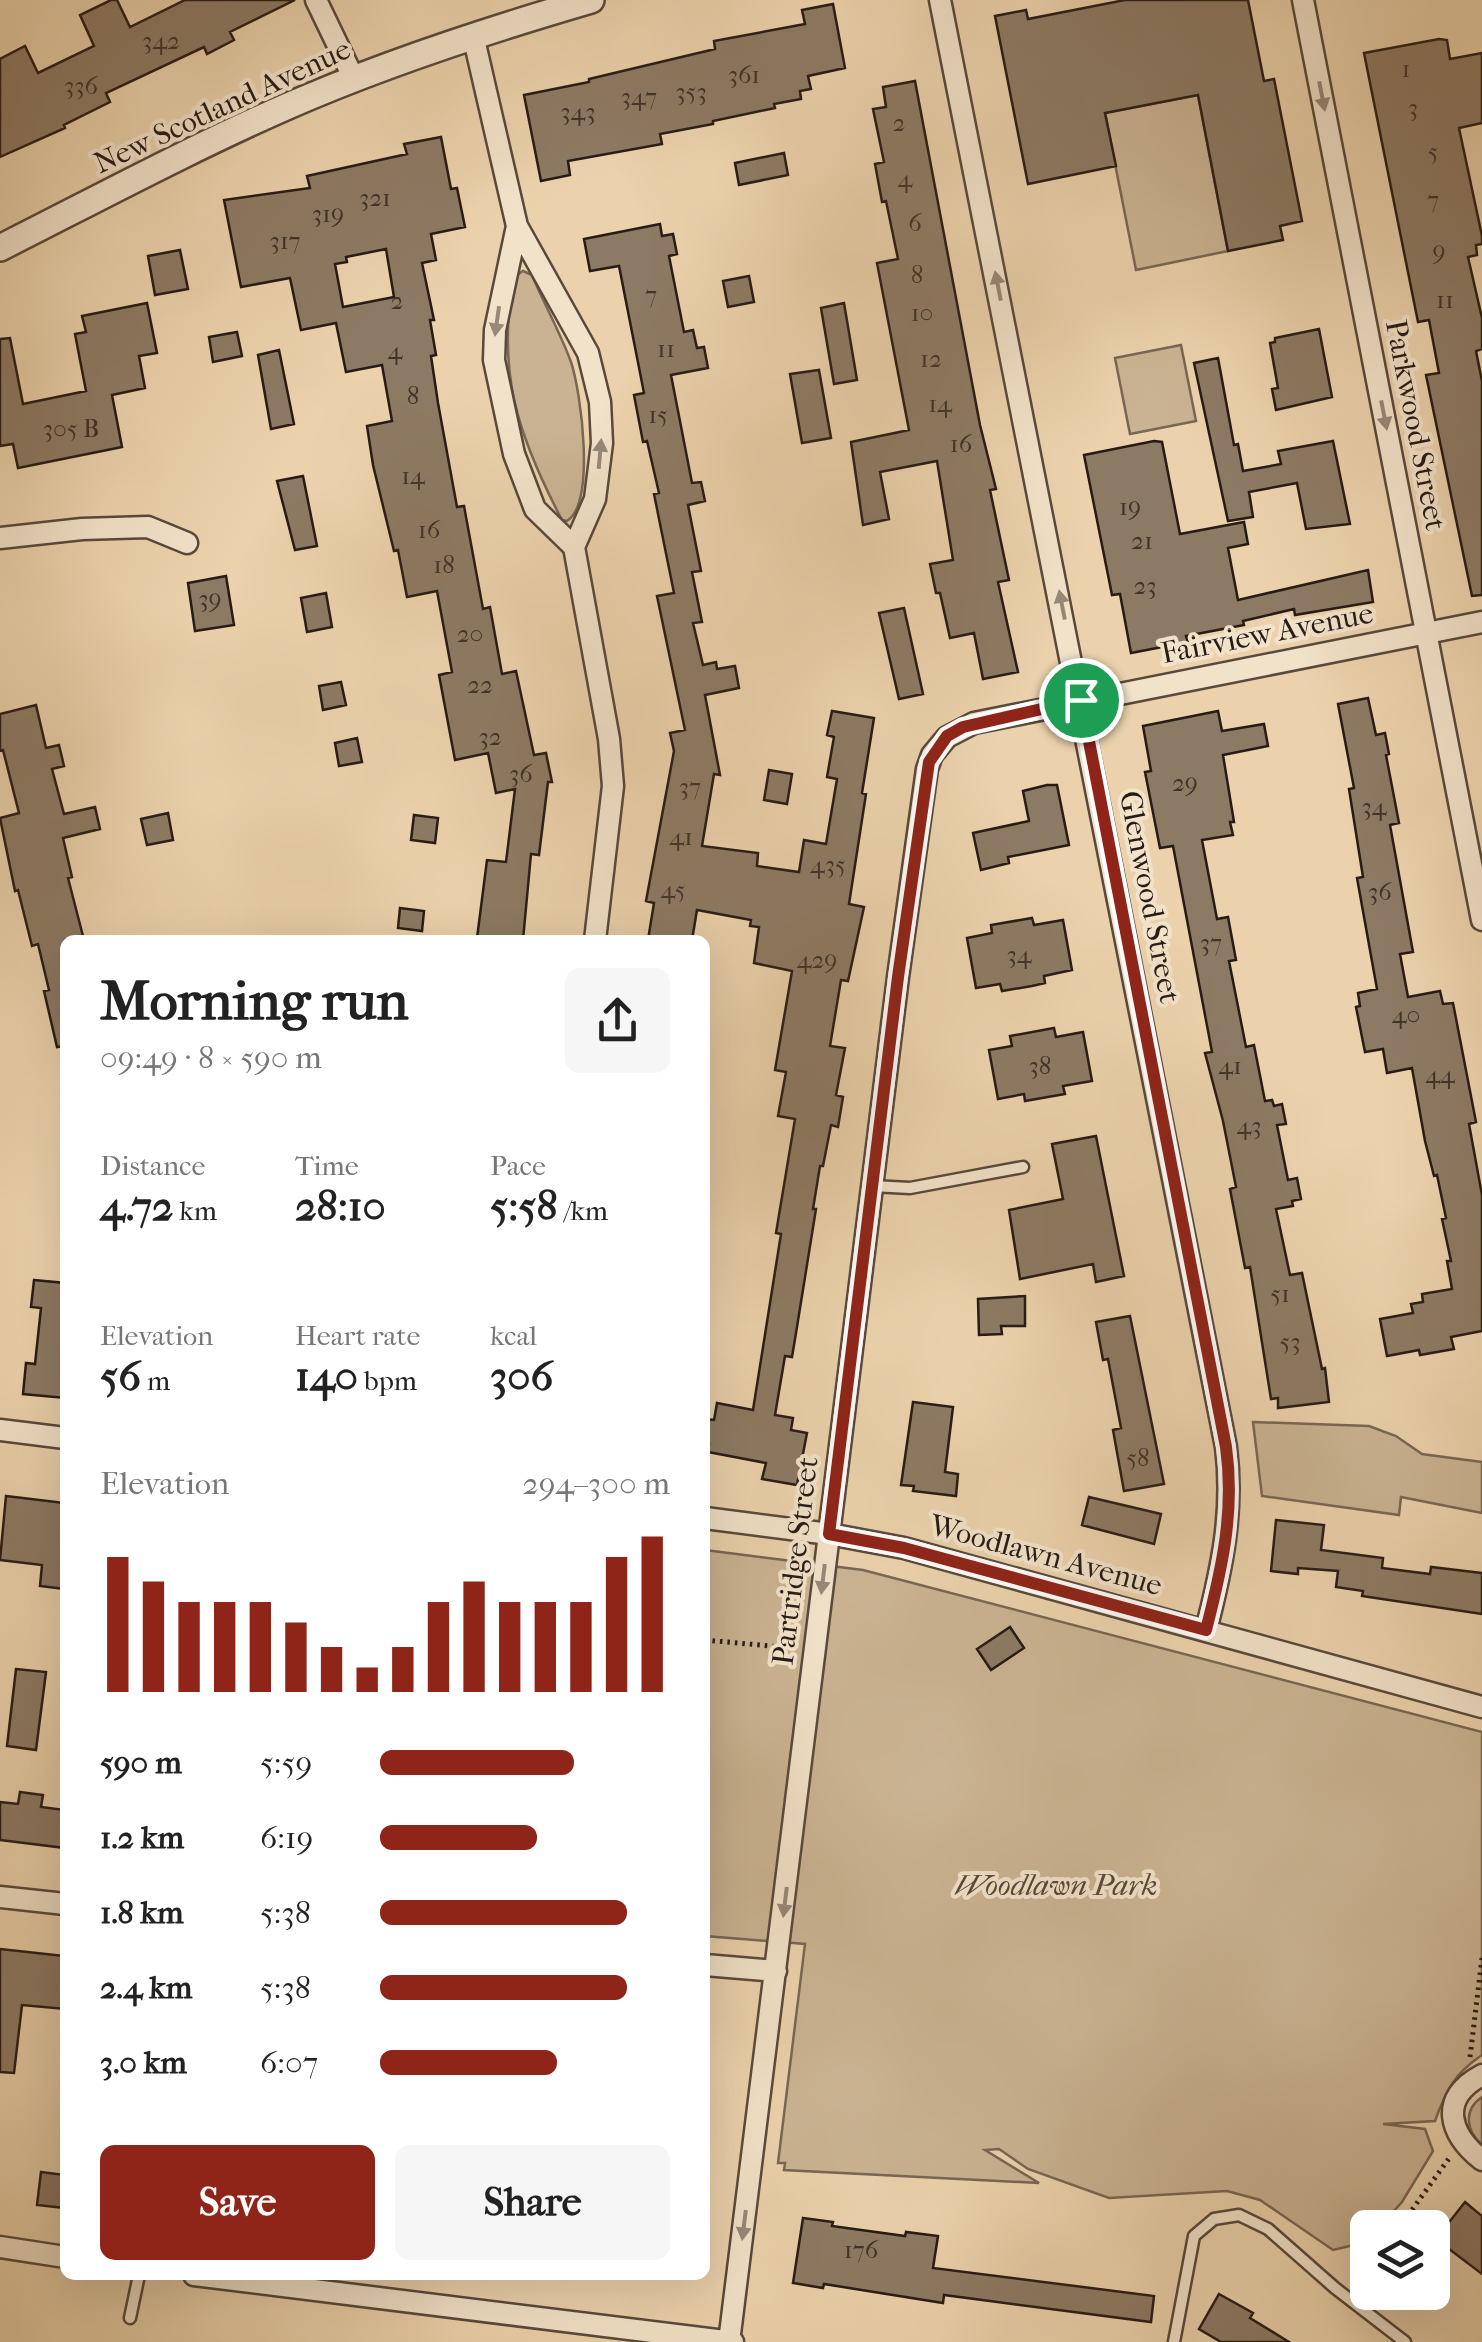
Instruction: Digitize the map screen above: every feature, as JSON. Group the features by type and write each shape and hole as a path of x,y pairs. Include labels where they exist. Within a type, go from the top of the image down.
{"street":[{"path":"316,0 354,79"},
{"name":"New Scotland Avenue","path":"0,248 224,135 354,79 473,35 591,0"},
{"name":"Glenwood Street","path":"940,0 1081,700 1228,1462 1228,1530 1206,1630"},
{"name":"Parkwood Street","path":"1303,0 1482,920"},
{"path":"473,35 517,226 588,353 600,402 602,443 596,498 574,547 609,739 613,786 596,935"},
{"path":"517,226 498,314 494,360 514,454 535,509 574,547"},
{"path":"0,538 148,527 186,543"},
{"name":"Fairview Avenue","path":"923,788 932,755 947,736 974,723 1482,622"},
{"name":"Partridge Street","path":"730,2342 923,788"},
{"path":"0,1430 60,1437"},
{"name":"Woodlawn Avenue","path":"710,1519 904,1548 1482,1707"},
{"path":"0,1898 60,1904"},
{"path":"710,1965 776,1970"},
{"path":"1479,2077 1462,2088 1453,2107 1461,2141 1482,2160"},
{"path":"0,2248 60,2256"},
{"path":"234,2280 730,2342"}],"lane":[{"path":"872,1186 910,1188 1023,1168"},
{"path":"1174,2342 1194,2236 1214,2219 1239,2215 1268,2229 1405,2342"},
{"path":"130,2318 137,2280"}],"path":[{"path":"710,1640 815,1650"},
{"path":"1479,2077 1469,2060 1482,1958"},
{"path":"1412,2210 1461,2141"}],"green space":[{"path":"1198,95 1228,251 1136,270 1105,113"},
{"path":"523,271 532,275 562,340 579,397 584,470 576,510 567,521 562,520 533,460 515,403 508,343 509,311 514,277"},
{"path":"1181,345 1196,421 1130,434 1115,358"},
{"path":"1253,1422 1369,1426 1396,1436 1422,1454 1482,1462 1482,1513 1401,1497 1399,1515 1262,1496"},
{"name":"Woodlawn Park","path":"710,1551 863,1570 1482,1732 1482,2055 1452,2083 1435,2121 1383,2124 1425,2129 1433,2151 1395,2210 1350,2210 1350,2246 1333,2250 1260,2200 1227,2191 1109,2198 1028,2169 999,2149 985,2150 1039,2183 784,2170 785,2163 778,2163 805,1944 710,1936"},
{"path":"1482,2097 1482,2145 1470,2127 1469,2114"}],"building":[{"path":"117,0 130,27 185,0 295,0 230,32 234,40 207,54 204,47 106,93 110,102 64,125 65,128 0,157 0,59 25,46 38,73 94,46 80,15"},
{"path":"1125,0 1248,0 1264,81 1274,79 1302,221 1280,226 1283,240 1228,251 1198,95 1105,113 1116,166 1028,184 995,16 1026,10 1028,19"},
{"path":"833,4 845,68 808,76 811,89 800,91 801,99 713,124 660,134 662,144 568,161 570,175 541,181 524,95 715,49 714,41 805,24 802,10"},
{"path":"1447,40 1450,59 1482,53 1482,123 1459,128 1482,236 1482,244 1476,245 1477,255 1468,257 1482,318 1482,349 1476,351 1482,381 1482,595 1472,596 1426,375 1439,373 1429,320 1418,322 1364,53"},
{"path":"915,81 980,425 996,489 990,490 1009,580 998,582 1018,672 983,679 974,633 950,638 940,593 936,593 930,564 953,560 937,461 880,472 889,519 863,525 851,442 909,430 877,263 898,259 875,164 884,162 873,109 886,107 883,87"},
{"path":"441,137 451,189 457,188 465,227 431,234 436,260 422,263 434,320 430,320 436,355 431,356 438,403 457,507 464,506 483,609 490,607 502,674 516,671 534,755 546,753 552,782 548,782 539,855 531,854 523,935 477,935 487,860 506,862 515,789 496,793 488,753 455,760 439,675 452,672 437,591 407,597 398,550 394,551 373,465 367,426 392,421 382,365 346,372 336,323 301,330 290,278 241,287 224,200 310,188 307,176 407,154 404,144","holes":["386,249 394,297 343,307 335,264 347,262 346,257"]},
{"path":"784,153 788,175 739,185 735,163"},
{"path":"660,224 662,236 673,234 677,254 669,256 684,332 693,330 697,348 704,347 708,368 671,375 692,483 701,482 705,501 688,505 701,571 692,572 702,622 693,623 703,665 716,662 717,669 735,666 739,688 705,695 720,775 714,774 702,846 758,853 757,866 799,872 804,840 826,844 837,779 827,777 834,737 827,735 832,711 874,718 849,904 864,907 848,981 841,980 830,1046 845,1048 836,1095 843,1097 838,1127 831,1125 820,1166 792,1357 785,1356 775,1415 793,1418 791,1430 807,1433 797,1485 762,1479 766,1463 710,1452 710,1420 714,1420 717,1403 753,1410 795,1119 778,1116 786,1072 775,1070 792,971 754,963 759,927 750,926 751,920 697,910 693,935 649,935 654,903 646,901 674,751 670,733 685,730 657,596 674,593 654,494 659,493 634,395 644,393 619,266 590,271 584,239"},
{"path":"180,250 188,289 155,295 148,256"},
{"path":"749,276 754,302 728,307 723,281"},
{"path":"147,303 157,353 139,356 145,388 112,395 122,447 18,468 13,444 0,446 0,339 10,338 23,404 86,391 75,334 86,332 82,316"},
{"path":"844,303 857,380 834,384 821,308"},
{"path":"1319,329 1332,397 1276,410 1272,389 1278,388 1270,343 1275,338"},
{"path":"237,332 242,356 213,362 209,337"},
{"path":"279,350 294,424 271,429 258,355"},
{"path":"1218,358 1234,445 1238,444 1243,471 1281,464 1278,451 1333,441 1350,524 1306,529 1297,483 1249,492 1253,517 1228,521 1194,363"},
{"path":"819,370 831,438 802,443 790,374"},
{"path":"1162,442 1180,534 1244,522 1248,544 1228,548 1238,600 1368,570 1373,602 1295,615 1294,609 1243,621 1244,625 1186,636 1188,642 1131,653 1120,594 1112,595 1084,455"},
{"path":"303,476 317,546 295,550 277,481"},
{"path":"226,576 234,625 195,631 188,583"},
{"path":"326,593 332,627 307,632 301,598"},
{"path":"904,608 923,694 899,699 879,613"},
{"path":"341,682 346,705 323,710 319,686"},
{"path":"1368,698 1376,735 1385,733 1399,823 1390,825 1413,952 1400,954 1408,997 1440,991 1443,1004 1453,1003 1476,1122 1469,1124 1482,1195 1482,1331 1451,1337 1454,1349 1420,1355 1419,1350 1387,1356 1380,1319 1413,1313 1411,1304 1423,1302 1422,1294 1452,1289 1447,1261 1451,1261 1442,1219 1446,1218 1425,1141 1412,1068 1387,1073 1383,1049 1365,1052 1356,1007 1360,1006 1358,993 1377,989 1357,878 1363,877 1349,789 1354,788 1338,704"},
{"path":"36,705 46,748 59,745 64,766 52,769 64,814 95,807 100,829 63,838 72,877 68,878 83,935 60,935 60,1047 44,991 49,990 38,944 32,946 18,890 15,891 0,818 19,813 3,750 0,751 0,714"},
{"path":"1218,711 1222,731 1264,724 1268,746 1223,755 1233,835 1202,840 1217,919 1228,917 1236,960 1229,961 1246,1047 1254,1045 1265,1101 1272,1100 1274,1106 1282,1104 1286,1124 1277,1125 1288,1180 1297,1178 1301,1199 1292,1201 1293,1206 1276,1209 1290,1275 1302,1273 1322,1369 1325,1368 1329,1402 1278,1408 1278,1398 1271,1399 1250,1267 1245,1268 1230,1189 1236,1187 1205,1053 1212,1052 1173,846 1160,848 1145,772 1151,771 1143,726"},
{"path":"357,738 362,762 339,766 335,743"},
{"path":"769,770 792,774 787,804 764,800"},
{"path":"1057,785 1069,845 1008,857 1009,863 981,870 973,833 1029,821 1023,791"},
{"path":"168,813 173,840 147,845 141,819"},
{"path":"414,815 438,818 435,843 411,840"},
{"path":"400,908 424,911 422,931 398,928"},
{"path":"1032,918 1034,925 1063,920 1072,970 1044,976 1045,983 1032,986 1002,991 1000,984 976,988 967,938 992,933 991,925"},
{"path":"1054,1028 1056,1037 1083,1032 1092,1081 1063,1086 1065,1094 1025,1101 1024,1094 998,1099 989,1050 1012,1046 1010,1036"},
{"path":"1096,1136 1124,1276 1096,1282 1093,1264 1020,1279 1009,1210 1063,1199 1052,1144"},
{"path":"34,1280 60,1283 60,1398 23,1394 26,1363 35,1364 41,1308 31,1307"},
{"path":"1025,1296 1025,1326 1001,1326 1002,1334 979,1335 978,1299"},
{"path":"1130,1316 1164,1484 1124,1491 1113,1430 1121,1428 1108,1359 1103,1360 1096,1322"},
{"path":"913,1402 953,1407 945,1472 958,1474 956,1496 913,1491 914,1486 901,1485"},
{"path":"6,1496 60,1502 60,1588 40,1586 42,1565 0,1560"},
{"path":"1089,1497 1161,1514 1154,1544 1082,1525"},
{"path":"1276,1520 1324,1525 1321,1550 1383,1558 1382,1568 1430,1574 1431,1567 1482,1573 1482,1614 1362,1596 1363,1591 1336,1587 1338,1571 1271,1571"},
{"path":"1010,1627 1024,1648 991,1670 977,1649"},
{"path":"16,1669 46,1672 36,1750 7,1746"},
{"path":"20,1792 43,1795 41,1807 60,1809 60,1847 0,1840 0,1802 18,1804"},
{"path":"0,1949 60,1955 60,2009 22,2005 14,2073 0,2072"},
{"path":"41,2172 60,2174 60,2207 37,2205"},
{"path":"1465,2202 1482,2216 1482,2274 1450,2250 1450,2221"},
{"path":"803,2218 905,2236 906,2232 938,2236 933,2268 1154,2296 1151,2322 944,2295 943,2303 824,2284 823,2288 793,2283"},
{"path":"1219,2294 1253,2313 1250,2318 1289,2342 1221,2342 1199,2329"}],"route":[{"path":"1081,700 1226,1447 1230,1512 1221,1572 1206,1630 904,1548 829,1534 898,977 929,762 947,736 963,727 1081,700"}]}
